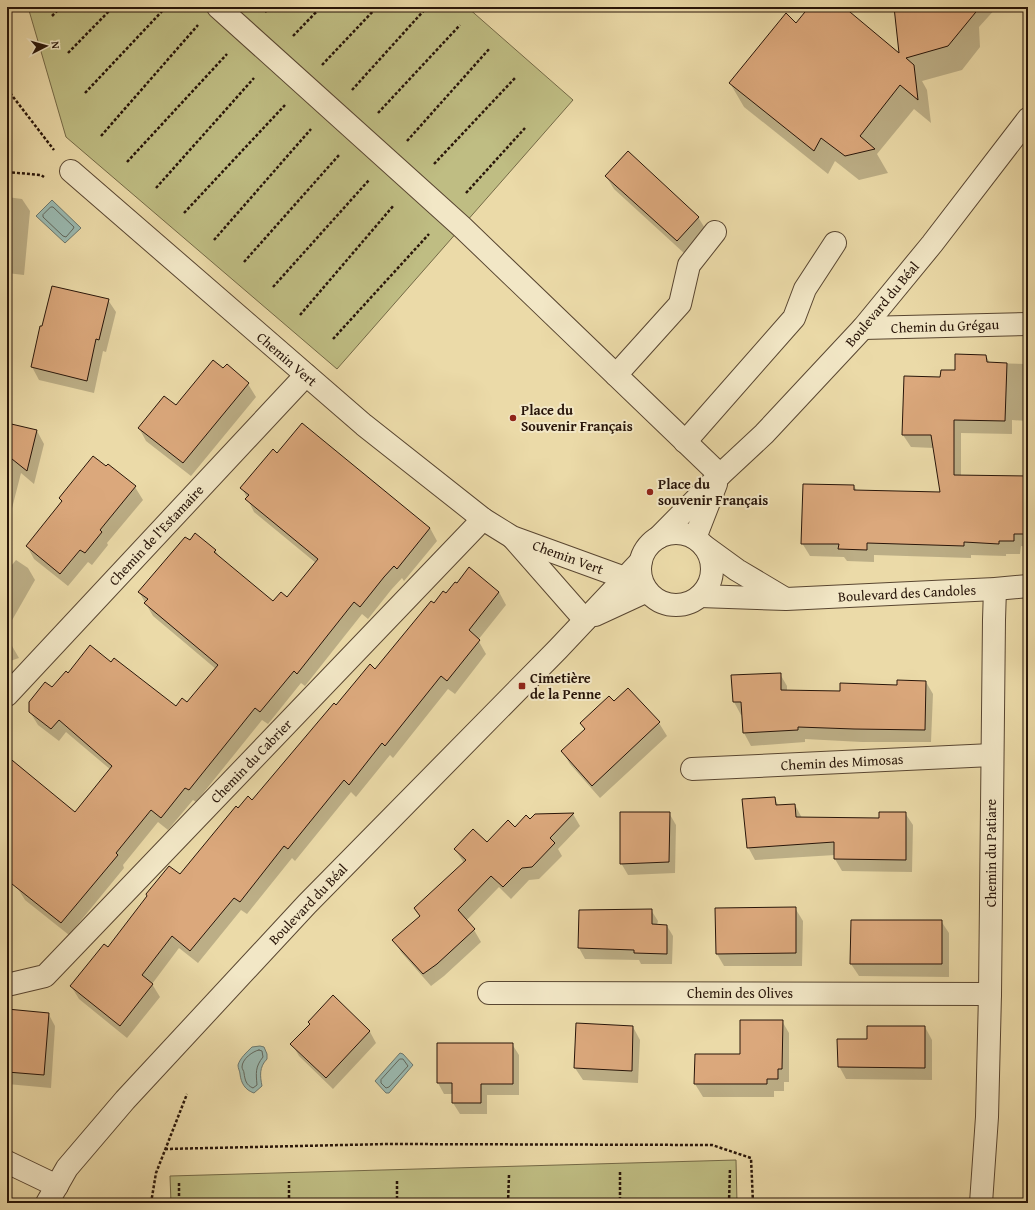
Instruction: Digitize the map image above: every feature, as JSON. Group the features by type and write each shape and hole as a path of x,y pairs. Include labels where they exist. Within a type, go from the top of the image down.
{"street":[{"path":"218,7 462,227 720,475"},
{"name":"Boulevard du Béal","path":"659,537 720,475 764,434 863,328 932,244 1028,119"},
{"name":"Chemin Vert","path":"71,171 364,425 483,519 512,537 625,578"},
{"path":"616,375 680,304 689,265 715,232"},
{"path":"685,442 794,318 805,289 835,243"},
{"name":"Chemin du Grégau","path":"863,328 1028,324"},
{"name":"Chemin de l'Estamaire","path":"7,695 306,375"},
{"name":"Boulevard du Béal","path":"700,542 720,475"},
{"name":"Chemin du Cabrier","path":"7,985 45,976 483,519"},
{"path":"700,542 710,556 712,566 711,578 707,588 692,602 683,605 672,606 654,598 647,591 642,582 640,572 641,561 648,547 659,537 671,533 683,534 700,542 738,570 786,599"},
{"name":"Chemin Vert","path":"512,537 585,620"},
{"name":"Boulevard du Béal","path":"52,1194 67,1168 125,1100 275,939 641,561"},
{"name":"Boulevard des Candoles","path":"700,596 786,599 996,589 1028,586"},
{"name":"Chemin du Patiare","path":"981,1203 988,1117 994,620 996,589"},
{"name":"Boulevard du Béal","path":"585,620 647,591"},
{"name":"Chemin des Mimosas","path":"692,769 992,755"},
{"name":"Chemin des Olives","path":"489,992 990,994"},
{"path":"7,1162 52,1194"}],"path":[{"path":"52,16 61,7"},
{"path":"68,53 113,7"},
{"path":"85,93 166,7"},
{"path":"127,162 270,7"},
{"path":"156,188 273,57 321,7"},
{"path":"184,213 377,7"},
{"path":"101,136 198,25"},
{"path":"7,89 71,171"},
{"path":"7,172 41,175 47,179"},
{"path":"151,1203 156,1173 187,1094"},
{"path":"165,1149 388,1144 712,1145 751,1158 753,1203"},
{"path":"729,1203 730,1168"},
{"path":"620,1172 620,1203"},
{"path":"508,1203 509,1175"},
{"path":"289,1181 289,1203"},
{"path":"397,1181 397,1203"},
{"path":"179,1184 179,1203"}],"shaded area":[{"path":"28,7 467,7 573,100 337,369 66,137"},
{"path":"736,1160 737,1203 171,1203 170,1176"}],"water":[{"path":"52,200 81,228 65,243 36,216"},
{"path":"252,1047 264,1047 267,1054 267,1059 264,1062 261,1072 262,1086 254,1093 248,1090 242,1083 238,1065"},
{"path":"400,1053 403,1054 413,1065 389,1093 386,1093 375,1081"}],"building":[{"path":"809,7 844,7 899,53 894,7 980,7 948,46 906,58 914,65 918,100 900,85 860,136 875,149 845,156 821,138 814,151 729,83 786,13 796,23"},
{"path":"628,151 699,217 677,241 605,176"},
{"path":"52,286 109,299 99,340 96,339 87,381 31,367 40,326 42,326"},
{"path":"955,354 986,355 987,362 1007,363 1005,421 954,420 954,475 1028,476 1028,534 1014,534 1014,541 999,541 999,544 964,542 964,546 867,543 867,550 838,549 839,544 801,544 803,484 854,485 854,490 940,492 931,435 902,435 904,376 940,377 941,370 955,370"},
{"path":"213,360 223,368 227,364 249,383 183,463 138,428 164,396 176,405"},
{"path":"7,423 37,430 27,471 7,455"},
{"path":"302,423 430,528 397,569 394,566 360,607 354,602 297,674 294,671 260,712 255,708 189,790 185,788 161,818 151,810 116,853 118,855 61,923 7,880 7,756 75,812 112,766 59,720 51,729 29,712 29,702 45,682 52,687 66,671 68,673 90,645 111,662 114,658 176,706 182,698 187,702 218,665 144,603 148,599 138,592 185,537 190,540 195,533 216,550 214,552 273,601 281,592 287,597 318,559 245,499 249,495 240,488 273,449 277,453"},
{"path":"93,456 106,466 108,464 136,486 100,530 102,532 85,553 80,550 60,574 26,546 62,501 59,498"},
{"path":"469,567 499,592 469,630 480,640 447,681 441,676 385,746 382,743 349,785 344,780 288,849 284,846 240,902 234,898 190,951 172,936 142,975 153,984 120,1026 70,986 104,944 108,947 147,896 146,894 169,866 180,874 236,806 238,808 248,796 252,800 334,703 336,705 370,664 375,669 431,601 434,603 443,591 446,593 455,582 457,583"},
{"path":"781,673 781,690 840,691 840,683 897,685 897,680 926,681 925,730 798,727 798,730 743,733 741,702 733,702 731,675"},
{"path":"628,688 660,722 592,786 561,751 585,729 580,723 609,696 614,701"},
{"path":"775,797 776,805 795,804 796,817 879,818 879,812 906,812 906,860 834,859 834,842 747,848 742,799"},
{"path":"620,812 670,812 669,862 620,864"},
{"path":"574,813 550,838 555,843 532,867 522,868 503,887 491,876 458,910 475,929 437,964 423,974 392,940 420,916 414,908 466,860 454,849 473,829 487,842 508,820 515,827 526,815 530,819 535,814"},
{"path":"796,907 796,953 716,954 715,908"},
{"path":"652,909 652,924 667,925 667,954 634,953 634,950 578,948 579,910"},
{"path":"851,920 942,920 942,964 850,964"},
{"path":"333,995 370,1031 326,1078 290,1044 310,1024 308,1022"},
{"path":"7,1009 49,1013 44,1075 7,1072"},
{"path":"740,1020 783,1020 782,1069 778,1069 778,1079 767,1079 767,1084 694,1084 695,1054 740,1054"},
{"path":"576,1023 633,1026 632,1071 574,1068"},
{"path":"867,1026 925,1026 925,1068 838,1067 837,1039 867,1039"},
{"path":"437,1043 513,1043 513,1084 481,1084 481,1103 452,1103 452,1083 437,1083"}],"place":[{"name":"Place du Souvenir Français","path":"513,418"},
{"name":"Place du souvenir Français","path":"650,492"},
{"name":"Cimetière de la Penne","path":"522,686"}]}
